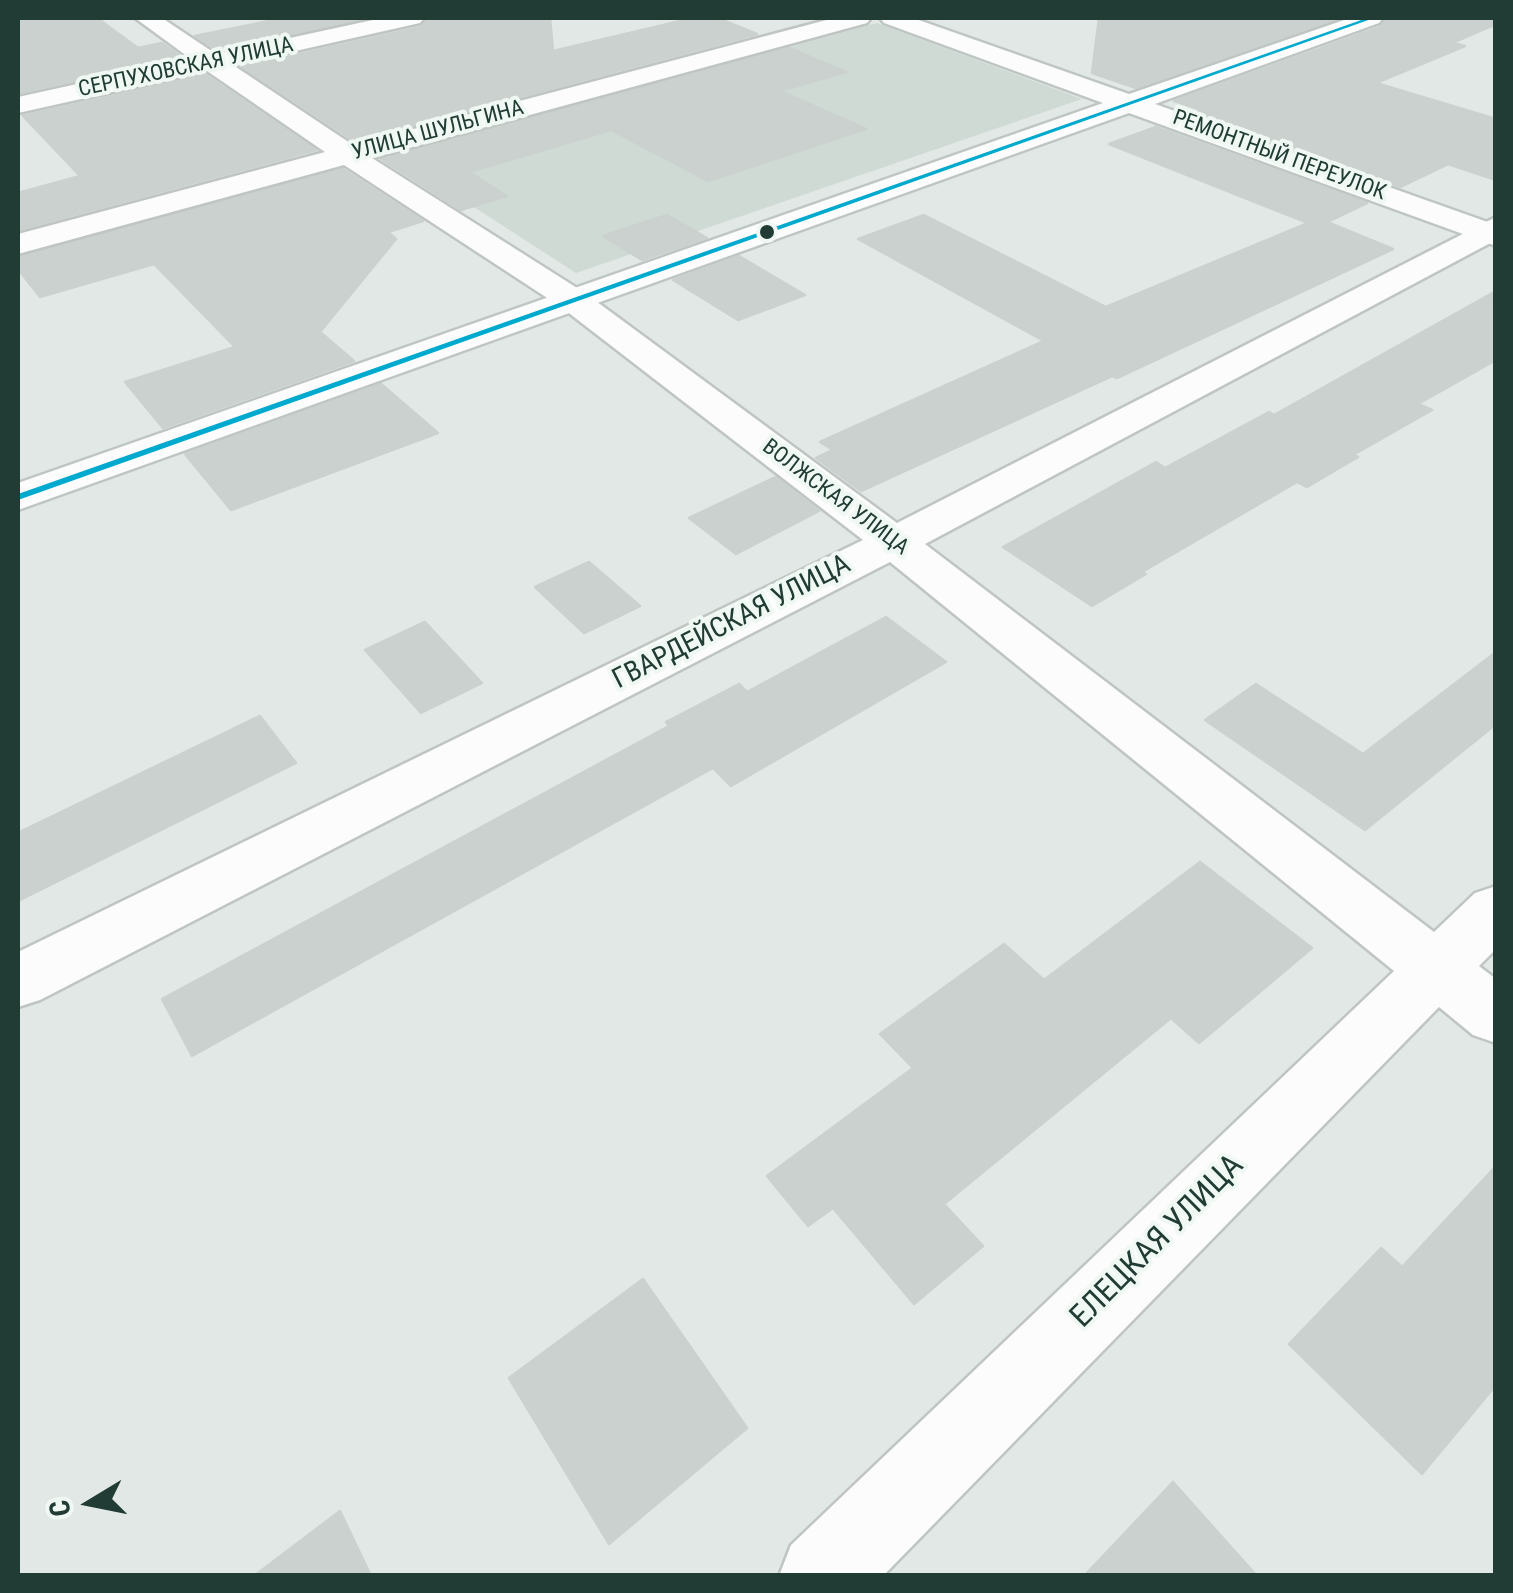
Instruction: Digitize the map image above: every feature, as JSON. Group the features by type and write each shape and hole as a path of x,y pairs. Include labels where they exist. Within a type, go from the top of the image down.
{"street":[{"name":"ВОЛЖСКАЯ УЛИЦА","path":"148,18 348,155 573,300 894,542 1496,1016"},
{"name":"СЕРПУХОВСКАЯ УЛИЦА","path":"18,104 412,18"},
{"name":"УЛИЦА ШУЛЬГИНА","path":"18,244 859,18"},
{"name":"РЕМОНТНЫЙ ПЕРЕУЛОК","path":"892,18 1492,232"},
{"path":"18,497 1371,18"},
{"name":"ГВАРДЕЙСКАЯ УЛИЦА","path":"18,982 894,542 1492,232"},
{"name":"ЕЛЕЦКАЯ УЛИЦА","path":"822,1576 1496,910"}],"shaded area":[{"path":"877,23 1082,99 576,273 395,156"}],"building":[{"path":"18,18 97,18 138,48 162,43 182,57 18,93"},
{"path":"284,18 367,18 217,50 195,36"},
{"path":"428,18 550,18 553,51 693,18 717,18 757,34 354,141 242,67 421,27"},
{"path":"1099,18 1340,18 1136,88 1092,73"},
{"path":"1387,18 1496,18 1496,24 1452,43 1465,46 1376,83 1496,119 1496,180 1448,164 1400,187 1193,114 1202,110 1174,101 1380,27"},
{"path":"789,48 846,72 780,91 866,129 708,181 611,130 469,172 507,196 461,210 381,159"},
{"path":"206,75 316,150 18,230 18,193 80,176 23,116"},
{"path":"1156,127 1367,203 1327,222 1393,249 1117,378 1112,376 861,491 816,458 833,450 820,442 1044,341 858,239 924,215 1106,307 1308,223 1109,144"},
{"path":"343,169 423,221 388,232 396,239 320,332 354,361 163,428 125,382 235,347 154,264 40,297 18,269 18,257"},
{"path":"667,215 707,238 642,260 603,236"},
{"path":"739,256 805,295 738,320 673,280"},
{"path":"1496,291 1496,360 1418,404 1432,410 1353,455 1358,457 1307,487 1297,482 1142,572 1146,574 1092,606 1003,547 1156,462 1165,468 1269,412 1274,415"},
{"path":"381,384 438,433 231,510 185,454"},
{"path":"776,477 819,511 736,554 689,518"},
{"path":"589,562 640,606 584,633 535,587"},
{"path":"886,617 946,662 731,786 713,768 192,1056 162,999 669,726 666,722 739,684 747,692"},
{"path":"425,622 482,683 421,713 365,650"},
{"path":"1496,652 1496,724 1365,830 1205,720 1256,684 1363,754"},
{"path":"260,716 296,763 18,901 18,833"},
{"path":"1200,862 1312,948 1199,1043 1171,1018 944,1204 983,1246 914,1304 833,1208 808,1226 767,1176 913,1068 880,1034 1004,944 1044,980"},
{"path":"1496,1166 1496,1385 1422,1474 1289,1344 1381,1248 1402,1267"},
{"path":"643,1279 747,1428 609,1544 509,1378"},
{"path":"1173,1482 1257,1576 1084,1576"},
{"path":"340,1511 371,1576 254,1576"}],"transit line":[{"path":"18,497 1371,18"}]}
